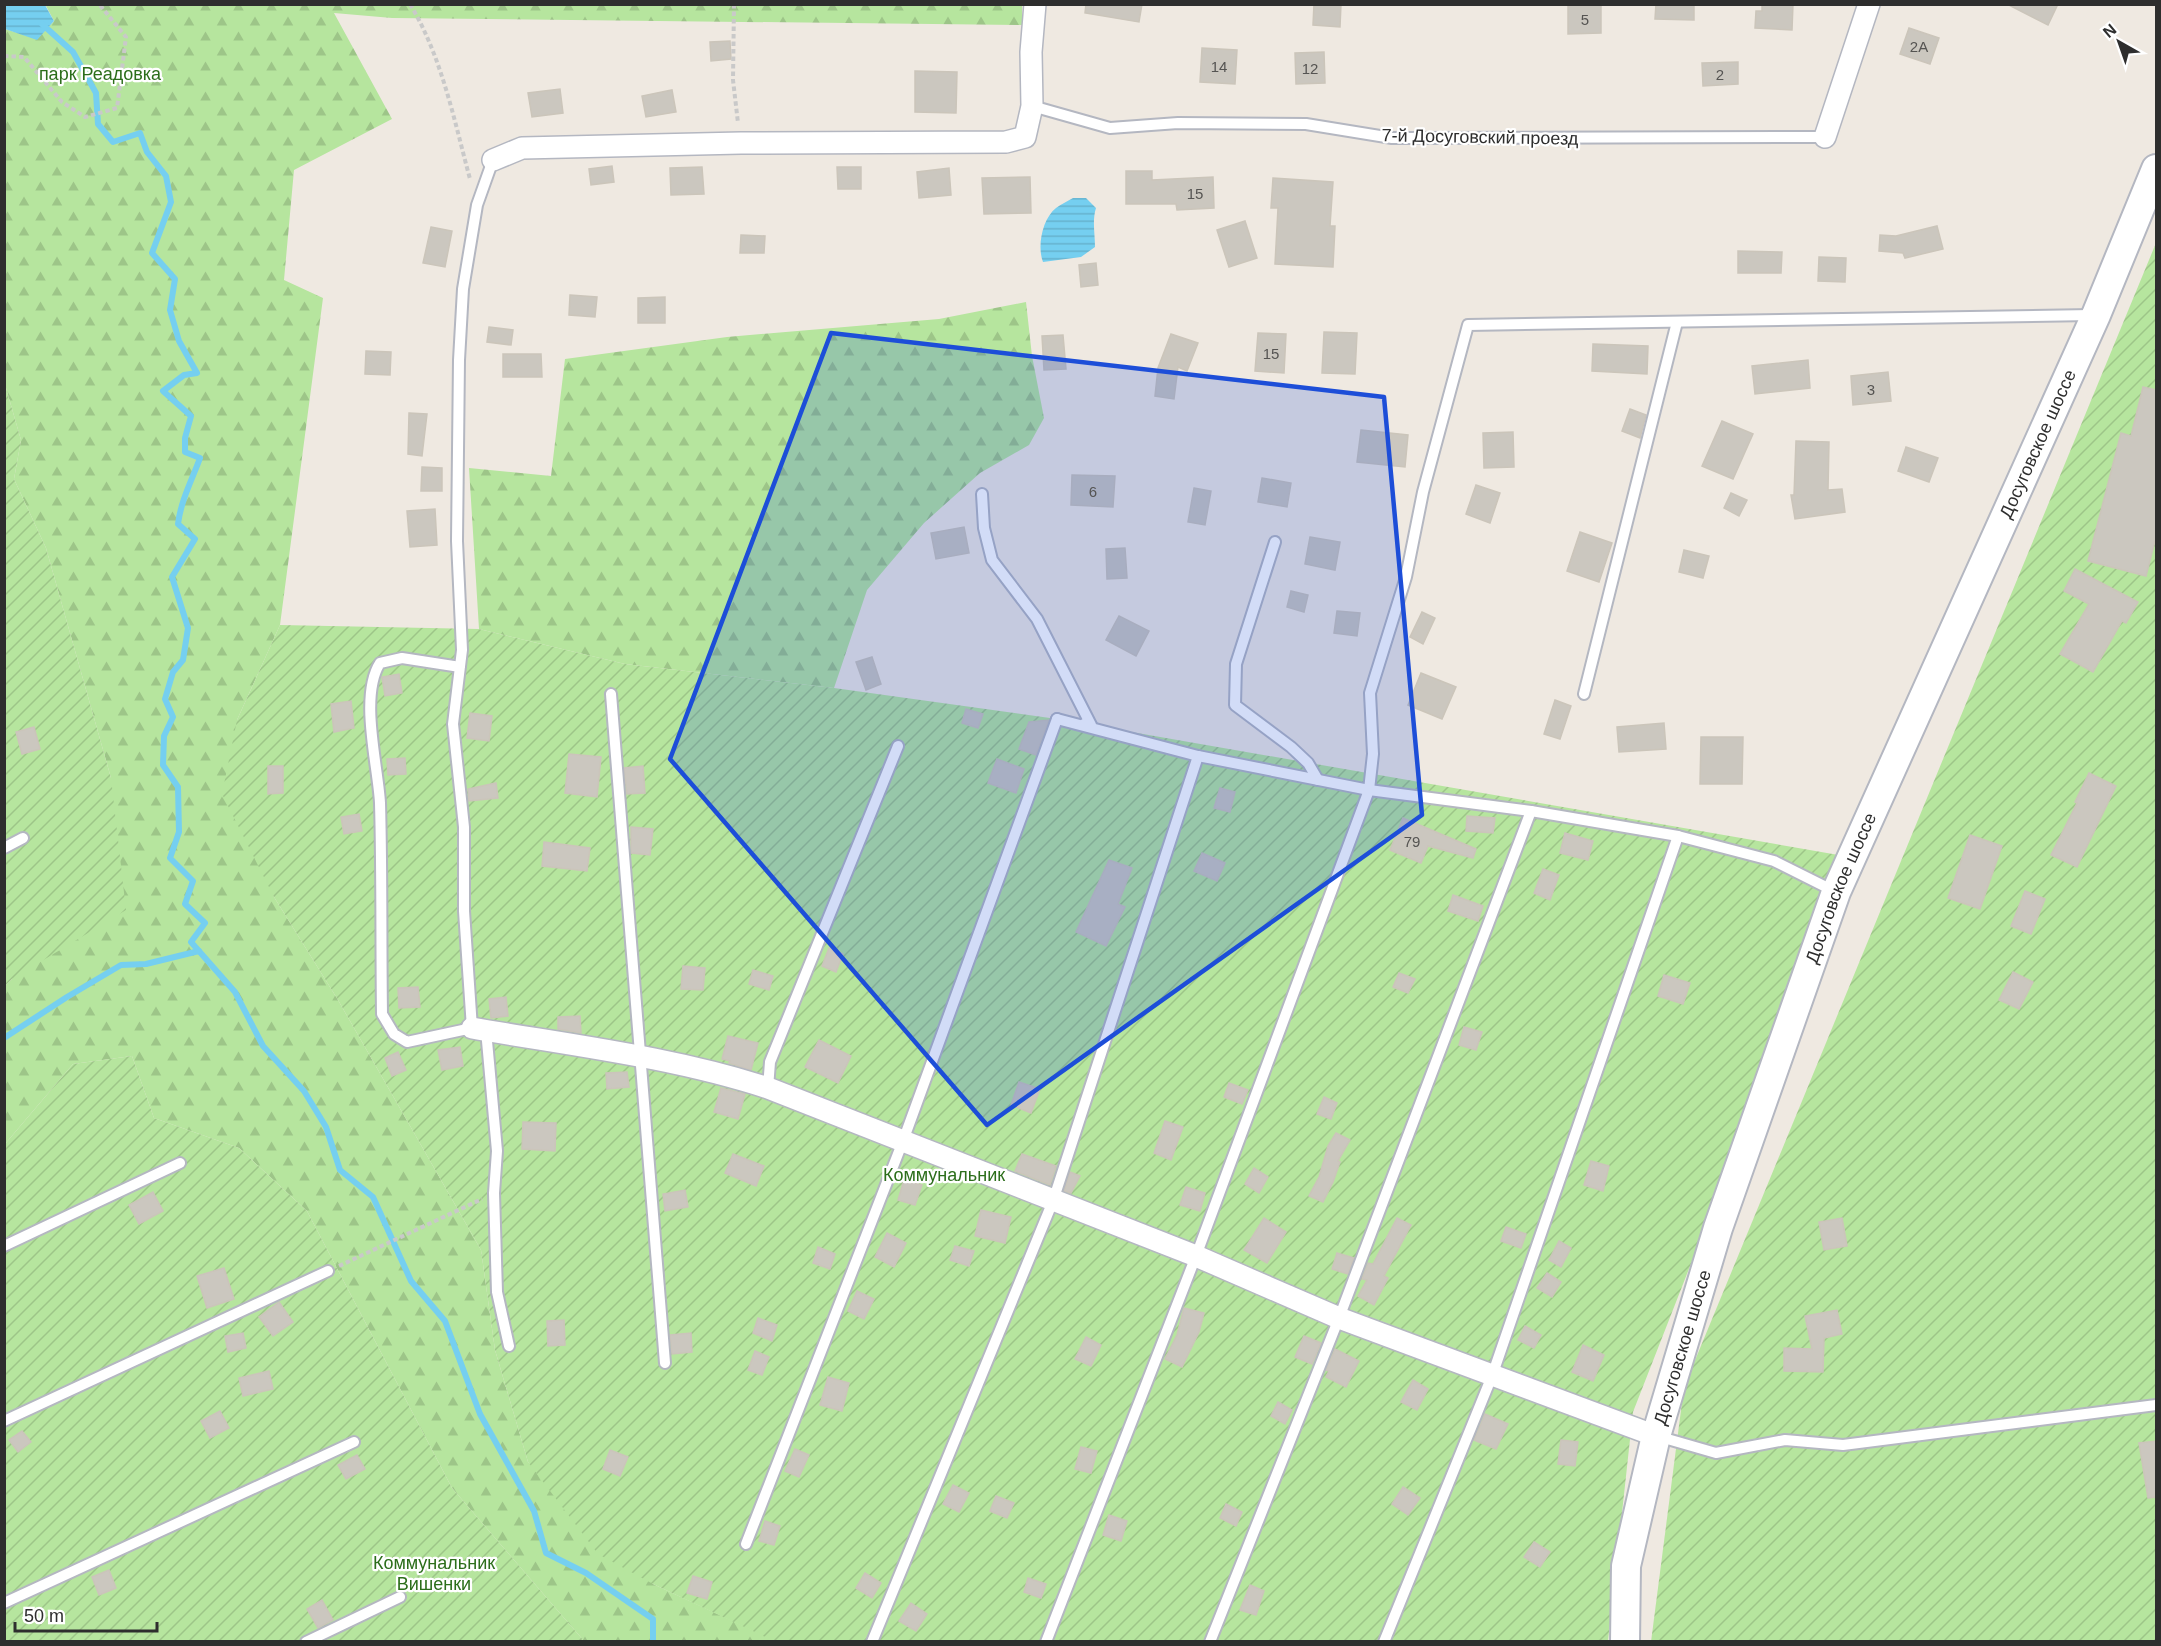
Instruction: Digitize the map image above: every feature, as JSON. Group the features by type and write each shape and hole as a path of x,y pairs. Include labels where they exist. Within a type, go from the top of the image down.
{"main road":[{"name":"Досуговское шоссе","path":"1625,1641 1626,1566 1656,1436 1718,1228 1836,892 2096,315 2157,169"}],"street":[{"path":"493,160 522,148 741,142 1006,142 1025,137 1032,106 1031,52 1035,4"},
{"path":"1825,137 1869,4"},
{"path":"479,1029 640,1056 748,1081 1196,1256 1339,1318 1656,1436"}],"lane":[{"name":"7-й Досуговский проезд","path":"1032,106 1110,129 1178,123 1306,124 1392,138 1825,137"},
{"path":"493,160 477,205 463,289 459,360 457,541 462,650 453,724 465,827 465,911 497,1151 494,1193 497,1292 508,1346"},
{"path":"1046,1641 1196,1256 1369,790 1373,754 1370,693 1406,577 1423,492 1468,325 2096,315"},
{"path":"1584,694 1677,322"},
{"path":"982,494 984,528 992,560 1037,619 1091,725 1057,719"},
{"path":"1275,542 1236,664 1235,705 1308,762 1318,780"},
{"path":"460,667 402,658 380,663 373,674 370,729 380,800 382,1014 394,1034 407,1042 479,1029"},
{"path":"610,694 665,1363"},
{"path":"1057,719 1198,756 1369,790 1532,811 1678,836 1774,861 1836,892"},
{"path":"746,1544 903,1141 1057,719"},
{"path":"768,1088 771,1062 898,746"},
{"path":"872,1641 1053,1200 1198,756"},
{"path":"1210,1641 1339,1318 1532,811"},
{"path":"1384,1641 1492,1376 1678,836"},
{"path":"4,848 23,838"},
{"path":"4,1246 180,1163"},
{"path":"4,1421 328,1271"},
{"path":"1656,1436 1716,1453 1785,1440 1843,1445 2157,1405"},
{"path":"4,1603 354,1442"},
{"path":"306,1641 400,1597"}],"path":[{"path":"4,56 24,57 62,102 85,117 117,108 126,37 99,4"},
{"path":"410,4 436,57 477,205"},
{"path":"734,4 734,80 741,142"},
{"path":"328,1271 494,1193"}],"highlighted area":[{"path":"831,333 1384,397 1422,815 987,1125 670,759"}],"green space":[{"name":"парк Реадовка","path":"45,4 1022,5 1022,25 392,18 334,13 392,119 294,170 284,280 323,298 280,625 237,720 274,897 338,1000 481,1250 495,1350 528,1462 653,1584 776,1641 584,1641 452,1488 307,1211 239,1148 154,1118 132,1056 73,1064 5,1144 5,986 12,979 111,778 46,548 14,479 21,440 4,381 5,29 37,39 54,21"},
{"path":"2156,243 2156,1641 1651,1642 1684,1387"},
{"path":"1026,302 1032,356 1044,418 1029,445 980,473 924,523 867,590 834,688 625,664 479,629 469,468 551,476 565,359 727,337 939,319"},
{"path":"4,381 21,440 14,479 46,548 111,778 126,910 12,979 5,986"},
{"name":"Коммунальник","path":"280,625 479,629 625,664 834,688 1057,719 1850,857 1633,1412 1608,1641 776,1642 653,1584 598,1554 528,1462 495,1350 481,1250 338,1000 274,897 222,794 237,720"},
{"name":"Коммунальник Вишенки","path":"132,1056 154,1118 239,1148 307,1211 452,1488 584,1641 5,1642 5,1144 73,1064"}],"water":[{"path":"5,4 45,5 54,21 37,40 5,29"},
{"path":"1073,198 1086,198 1096,208 1095,247 1081,257 1043,262 1041,241 1047,219 1056,208"}],"building":[{"path":"1086,4 1142,4 1139,22 1085,13"},
{"path":"1314,4 1341,4 1340,27 1313,25"},
{"path":"1568,4 1601,4 1601,33 1568,34"},
{"path":"1656,4 1694,4 1694,20 1655,19"},
{"path":"1762,4 1793,4 1792,30 1755,28 1756,11 1762,11"},
{"path":"2007,4 2058,4 2048,25"},
{"path":"1909,28 1939,38 1930,64 1900,54"},
{"path":"730,41 731,59 711,61 710,42"},
{"path":"1202,48 1237,50 1235,84 1200,82"},
{"path":"1324,52 1325,83 1296,84 1295,53"},
{"path":"1738,62 1738,84 1703,86 1702,63"},
{"path":"915,71 957,72 956,113 915,112"},
{"path":"560,89 563,113 532,117 528,93"},
{"path":"672,90 676,112 646,117 642,96"},
{"path":"612,166 614,182 591,185 589,169"},
{"path":"702,167 704,194 671,195 670,168"},
{"path":"837,167 861,167 861,189 838,189"},
{"path":"949,168 951,195 919,198 917,172"},
{"path":"1126,171 1152,171 1152,180 1213,177 1214,208 1177,210 1176,204 1126,204"},
{"path":"1030,177 1031,213 984,214 982,178"},
{"path":"1273,178 1333,182 1330,226 1335,226 1333,267 1275,264 1278,208 1271,208"},
{"path":"1245,221 1257,258 1229,267 1217,230"},
{"path":"1937,226 1943,249 1905,258 1903,253 1879,251 1880,235 1896,236"},
{"path":"431,227 452,231 445,267 423,263"},
{"path":"741,235 765,236 764,253 740,253"},
{"path":"1738,251 1782,252 1781,273 1738,273"},
{"path":"1819,257 1846,258 1845,282 1818,281"},
{"path":"1096,263 1098,285 1081,287 1079,265"},
{"path":"570,295 597,297 595,317 569,315"},
{"path":"665,297 665,323 638,323 638,298"},
{"path":"489,327 513,330 511,345 487,342"},
{"path":"1324,332 1357,333 1355,374 1322,373"},
{"path":"1258,333 1286,334 1284,373 1255,371"},
{"path":"1171,334 1198,343 1187,371 1178,367 1174,399 1155,396 1158,368"},
{"path":"1063,335 1066,369 1044,370 1042,336"},
{"path":"1593,344 1648,346 1647,374 1592,371"},
{"path":"366,351 391,352 390,375 365,374"},
{"path":"503,354 541,354 542,377 503,377"},
{"path":"1808,360 1810,388 1755,394 1752,366"},
{"path":"1888,372 1891,401 1853,405 1851,376"},
{"path":"2143,387 2157,390 2157,533 2146,576 2088,561 2121,433 2131,436"},
{"path":"1630,409 1646,415 1640,438 1622,431"},
{"path":"409,413 427,414 422,456 408,454"},
{"path":"1722,421 1753,434 1733,479 1702,466"},
{"path":"1361,430 1408,435 1405,467 1357,462"},
{"path":"1513,432 1514,467 1484,468 1483,433"},
{"path":"1796,441 1829,442 1828,490 1842,489 1845,512 1795,519 1791,495 1794,495"},
{"path":"1906,447 1938,458 1929,482 1898,471"},
{"path":"422,467 442,468 442,491 421,491"},
{"path":"1072,475 1115,476 1113,507 1071,505"},
{"path":"1262,478 1291,483 1287,507 1258,502"},
{"path":"1476,485 1500,493 1490,523 1466,514"},
{"path":"1194,488 1211,491 1205,525 1188,522"},
{"path":"1731,493 1747,500 1739,516 1724,508"},
{"path":"435,509 437,545 410,547 407,511"},
{"path":"964,527 969,553 936,559 931,533"},
{"path":"1580,532 1612,543 1599,582 1567,571"},
{"path":"1310,537 1340,542 1335,570 1305,564"},
{"path":"1125,548 1127,578 1107,579 1106,549"},
{"path":"1684,550 1709,556 1703,578 1679,572"},
{"path":"2075,569 2138,602 2126,623 2122,621 2093,672 2060,654 2089,604 2064,591"},
{"path":"1291,591 1308,595 1304,612 1287,607"},
{"path":"1337,611 1360,613 1357,636 1334,633"},
{"path":"1422,612 1435,618 1423,644 1410,637"},
{"path":"1119,616 1149,631 1136,656 1106,640"},
{"path":"872,657 881,684 866,690 856,662"},
{"path":"1421,673 1456,687 1442,719 1408,705"},
{"path":"399,674 402,693 385,696 382,677"},
{"path":"1555,700 1571,706 1560,739 1544,734"},
{"path":"351,701 354,728 334,732 331,704"},
{"path":"966,709 983,714 978,728 962,723"},
{"path":"470,713 492,716 489,741 467,738"},
{"path":"1049,720 1036,755 1019,749 1029,722"},
{"path":"1664,723 1666,749 1619,752 1617,727"},
{"path":"34,727 40,749 22,754 16,732"},
{"path":"1701,737 1743,737 1742,784 1700,784"},
{"path":"569,754 601,757 597,797 565,793"},
{"path":"405,758 406,774 388,775 387,759"},
{"path":"997,759 1024,769 1016,793 988,783"},
{"path":"268,766 283,766 283,793 268,794"},
{"path":"643,766 645,793 627,794 624,768"},
{"path":"2089,773 2116,786 2077,867 2051,855"},
{"path":"496,783 498,798 469,801 468,789"},
{"path":"1220,788 1235,792 1230,812 1214,808"},
{"path":"359,814 362,831 344,834 341,817"},
{"path":"1467,816 1495,818 1493,833 1466,831"},
{"path":"1403,818 1476,849 1473,858 1428,846 1421,863 1390,850"},
{"path":"631,827 653,829 650,855 631,853"},
{"path":"1565,833 1593,841 1588,860 1560,853"},
{"path":"1970,835 2002,846 1980,909 1948,898"},
{"path":"544,842 590,848 587,871 542,866"},
{"path":"1202,853 1225,863 1217,881 1194,871"},
{"path":"1109,860 1132,868 1118,904 1125,907 1106,946 1076,932"},
{"path":"1543,869 1559,875 1550,900 1534,893"},
{"path":"2025,891 2045,899 2031,934 2011,926"},
{"path":"1453,895 1483,906 1478,921 1448,911"},
{"path":"829,948 843,954 836,972 822,966"},
{"path":"683,966 705,968 703,990 681,989"},
{"path":"753,970 773,976 769,990 749,984"},
{"path":"2013,972 2033,982 2019,1009 1999,1000"},
{"path":"1399,973 1415,979 1408,993 1393,987"},
{"path":"1664,975 1690,983 1683,1004 1658,996"},
{"path":"418,987 420,1007 399,1008 398,988"},
{"path":"506,997 508,1016 491,1018 489,999"},
{"path":"580,1016 581,1033 558,1029 558,1017"},
{"path":"1464,1027 1482,1032 1476,1050 1459,1045"},
{"path":"728,1036 758,1043 751,1070 722,1059"},
{"path":"819,1040 851,1056 838,1083 805,1067"},
{"path":"460,1047 463,1066 442,1070 438,1050"},
{"path":"398,1052 406,1070 392,1076 385,1058"},
{"path":"627,1072 629,1087 607,1089 606,1073"},
{"path":"1019,1082 1040,1089 1031,1113 1011,1105"},
{"path":"1229,1083 1248,1090 1242,1104 1224,1097"},
{"path":"721,1088 745,1094 738,1119 714,1112"},
{"path":"1324,1097 1337,1103 1331,1119 1317,1114"},
{"path":"1165,1121 1183,1127 1171,1160 1154,1153"},
{"path":"523,1122 556,1123 555,1151 522,1149"},
{"path":"1336,1133 1350,1140 1338,1161 1340,1162 1333,1182 1323,1202 1309,1196 1319,1177 1328,1146"},
{"path":"733,1154 764,1166 756,1186 725,1173"},
{"path":"1022,1154 1056,1166 1050,1185 1015,1171"},
{"path":"1591,1161 1609,1166 1603,1191 1584,1185"},
{"path":"1254,1168 1268,1177 1259,1193 1245,1184"},
{"path":"1070,1172 1080,1176 1071,1193 1064,1191"},
{"path":"904,1180 922,1185 915,1205 898,1200"},
{"path":"1186,1187 1205,1193 1200,1211 1180,1205"},
{"path":"685,1190 688,1207 665,1211 663,1194"},
{"path":"153,1192 163,1211 139,1224 129,1205"},
{"path":"981,1210 1011,1217 1005,1243 975,1236"},
{"path":"1264,1218 1286,1232 1267,1263 1244,1250"},
{"path":"1397,1218 1411,1225 1384,1276 1388,1278 1374,1305 1358,1296 1367,1280 1362,1279 1368,1263 1373,1264"},
{"path":"1842,1218 1847,1246 1824,1250 1819,1222"},
{"path":"1506,1227 1526,1234 1521,1248 1501,1241"},
{"path":"887,1233 906,1243 894,1267 875,1257"},
{"path":"1559,1241 1571,1248 1561,1267 1549,1260"},
{"path":"955,1246 974,1251 969,1266 950,1260"},
{"path":"818,1247 835,1254 830,1269 813,1263"},
{"path":"1337,1253 1354,1258 1348,1274 1332,1269"},
{"path":"224,1268 234,1299 207,1308 197,1276"},
{"path":"1547,1273 1561,1282 1552,1297 1537,1288"},
{"path":"857,1291 874,1299 864,1319 848,1311"},
{"path":"279,1302 293,1322 273,1336 259,1317"},
{"path":"1184,1308 1204,1313 1199,1332 1182,1367 1165,1359 1177,1335"},
{"path":"1837,1310 1842,1334 1824,1338 1823,1372 1784,1371 1784,1348 1812,1349 1805,1316"},
{"path":"758,1318 777,1325 772,1341 753,1333"},
{"path":"564,1320 565,1345 548,1346 547,1321"},
{"path":"1525,1326 1541,1335 1534,1348 1518,1340"},
{"path":"243,1333 246,1348 228,1352 225,1336"},
{"path":"691,1333 692,1352 672,1354 670,1335"},
{"path":"1304,1336 1321,1343 1312,1364 1295,1357"},
{"path":"1086,1337 1101,1345 1091,1366 1075,1359"},
{"path":"1583,1345 1604,1355 1593,1381 1572,1372"},
{"path":"1335,1349 1359,1361 1346,1387 1326,1377 1329,1371 1326,1370"},
{"path":"755,1351 769,1357 762,1375 748,1370"},
{"path":"269,1371 273,1389 243,1396 239,1378"},
{"path":"828,1377 849,1383 842,1411 820,1405"},
{"path":"1413,1380 1428,1389 1417,1410 1401,1402"},
{"path":"1278,1402 1292,1410 1285,1424 1271,1416"},
{"path":"220,1411 229,1428 210,1438 201,1421"},
{"path":"1485,1414 1508,1424 1496,1449 1474,1440"},
{"path":"22,1431 31,1442 18,1452 9,1440"},
{"path":"1561,1440 1578,1442 1575,1466 1558,1464"},
{"path":"2157,1441 2157,1497 2148,1498 2139,1443"},
{"path":"1081,1447 1097,1451 1091,1473 1075,1469"},
{"path":"795,1449 809,1455 799,1477 785,1471"},
{"path":"610,1450 628,1457 620,1476 603,1469"},
{"path":"357,1455 365,1469 346,1479 338,1465"},
{"path":"953,1485 969,1493 959,1512 943,1504"},
{"path":"1403,1487 1420,1498 1408,1515 1392,1504"},
{"path":"996,1496 1014,1503 1007,1518 990,1511"},
{"path":"1226,1504 1242,1512 1236,1526 1220,1518"},
{"path":"1109,1515 1127,1521 1121,1541 1103,1535"},
{"path":"765,1521 780,1526 774,1545 759,1541"},
{"path":"1534,1542 1550,1552 1540,1567 1524,1557"},
{"path":"109,1570 116,1588 99,1595 92,1577"},
{"path":"865,1573 881,1583 872,1598 856,1588"},
{"path":"693,1576 712,1582 707,1599 687,1593"},
{"path":"1028,1578 1046,1584 1041,1598 1024,1592"},
{"path":"1250,1585 1264,1591 1256,1615 1240,1610"},
{"path":"322,1600 333,1620 318,1628 307,1609"},
{"path":"911,1603 927,1614 916,1631 899,1621"}],"waterway":[{"path":"42,24 73,52 96,93 98,124 113,142 140,133 147,152 166,176 171,202 152,253 175,279 170,310 179,341 197,373 184,375 163,391 191,416 185,438 185,452 200,458 179,515 178,524 195,539 172,577 188,628 183,660 173,672 165,699 173,717 164,736 163,765 178,787 179,832 170,858 193,881 185,904 205,923 191,942 235,992 263,1046 304,1091 326,1127 340,1170 373,1197 411,1281 445,1321 480,1414 534,1511 546,1553 586,1573 653,1619 653,1642"},
{"path":"4,1038 121,965 146,964 199,951"}]}
